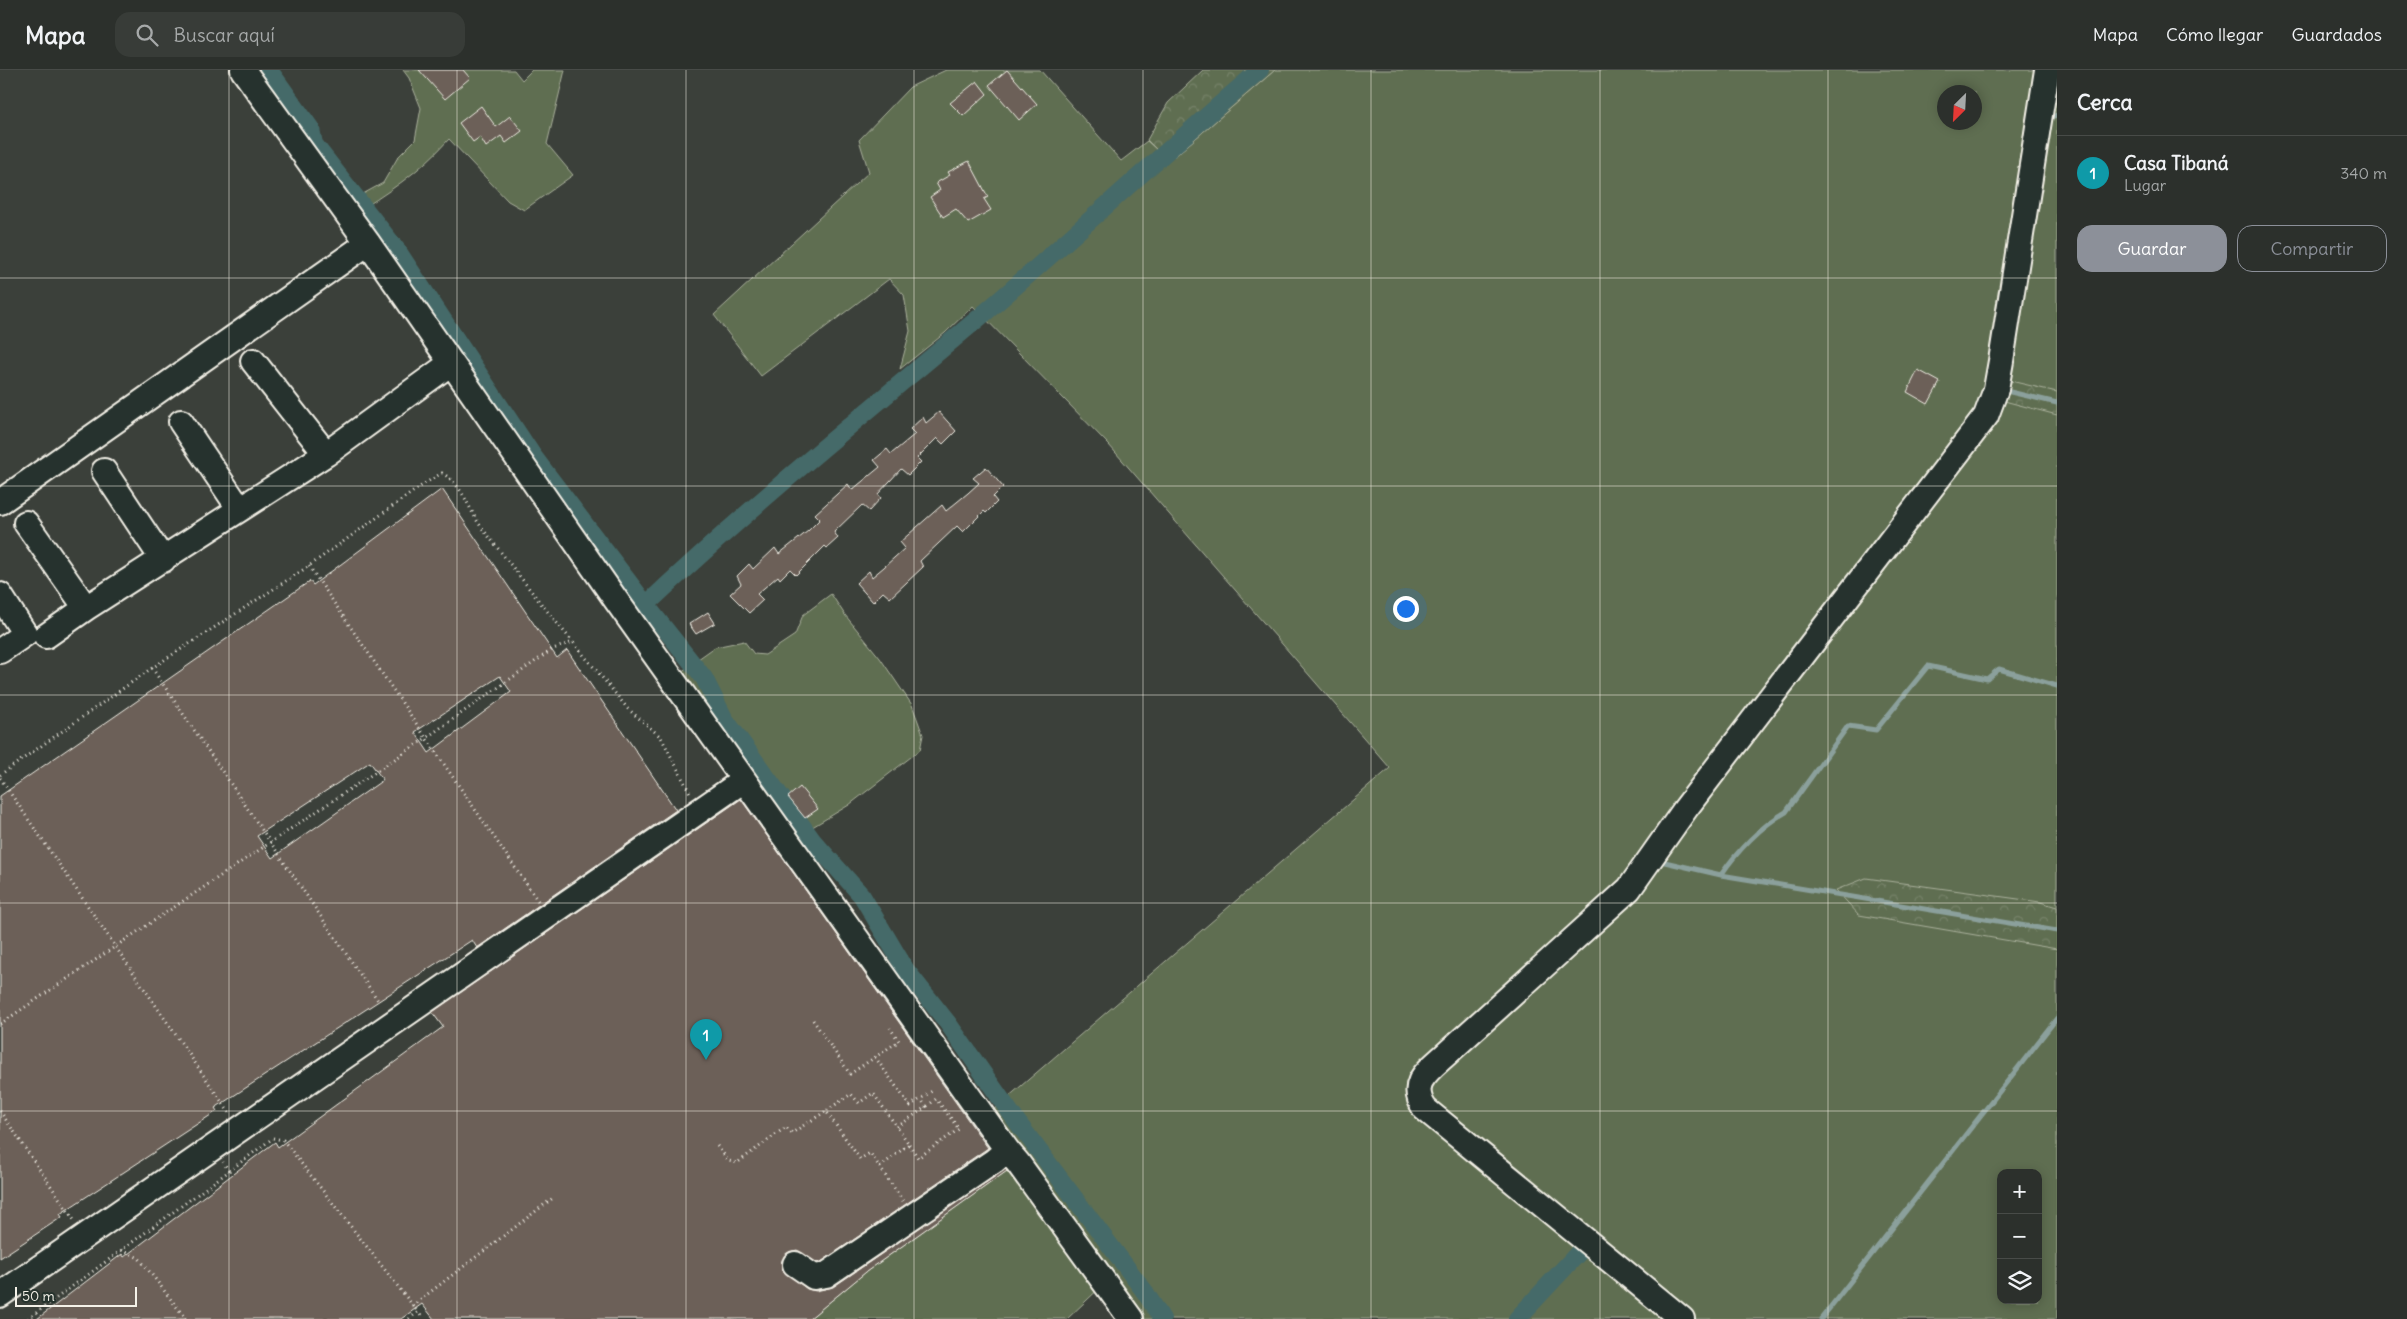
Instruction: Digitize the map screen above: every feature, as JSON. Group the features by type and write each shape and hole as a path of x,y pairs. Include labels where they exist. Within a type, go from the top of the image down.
{"street":[{"path":"243,70 368,243 451,363 735,785 1006,1150 1018,1163 1131,1319"},
{"path":"1682,1319 1425,1109 1417,1098 1418,1086 1424,1074 1629,889 1686,808 1986,416 1996,389 2001,361 2047,70"},
{"path":"0,502 368,243"},
{"path":"253,361 326,454"},
{"path":"46,636 239,508 326,454 451,363"},
{"path":"181,422 239,508"},
{"path":"104,472 163,560"},
{"path":"26,523 86,608"},
{"path":"0,595 25,634 0,651"},
{"path":"0,1295 735,785"},
{"path":"795,1264 814,1277 826,1275 994,1161 1006,1150"}],"path":[{"path":"240,1129 0,777 152,668 309,566 424,484 442,474 455,481 481,527 504,553 537,600 628,709 661,738 683,776 698,811"},
{"path":"309,566 535,899 552,912"},
{"path":"0,1024 426,738 553,649 573,642"},
{"path":"152,668 379,1002"},
{"path":"812,1020 850,1074 899,1041 890,1028"},
{"path":"876,1057 910,1106 932,1091"},
{"path":"717,1146 729,1161 736,1163 786,1127 792,1133 850,1094 858,1103 873,1093 918,1158 959,1129 936,1099 897,1127"},
{"path":"922,1098 926,1107"},
{"path":"0,1111 86,1236"},
{"path":"826,1111 860,1159 870,1153 914,1216"},
{"path":"28,1319 273,1138 283,1140 423,1319"},
{"path":"880,1167 909,1144"},
{"path":"214,1146 229,1171"},
{"path":"412,1306 553,1198"},
{"path":"122,1250 139,1258 186,1319"},
{"path":"409,1319 418,1312"}],"green space":[{"path":"403,70 514,70 522,80 532,70 565,70 547,144 573,175 524,210 508,201 449,139 414,172 349,217 341,206 383,183 398,157 415,140 421,108 409,78"},
{"path":"946,70 1040,70 1121,161 1147,141 1159,152 1175,156 1275,70 2057,70 2057,1319 1131,1319 1105,1283 1067,1319 809,1319 866,1272 1018,1163 985,1117 1390,768 1109,445 973,306 945,333 900,369 910,331 904,295 889,279 761,376 714,315 869,172 859,140 910,87"},
{"path":"1203,70 1275,70 1175,156 1159,152 1147,140 1168,103"},
{"path":"1998,378 2057,392 2057,415 1993,398"},
{"path":"831,594 845,615 880,658 912,705 923,735 920,750 849,805 789,841 673,679 715,647 744,641 754,654 765,655 795,635 803,615"},
{"path":"1866,878 2040,902 2057,907 2057,949 1859,915 1836,890"}],"building":[{"path":"419,70 463,70 470,78 445,99"},
{"path":"1007,70 1037,104 1019,120 989,85"},
{"path":"977,81 987,94 963,116 950,103"},
{"path":"481,106 496,127 510,116 522,131 506,143 501,136 486,147 480,137 473,142 459,123"},
{"path":"969,161 988,197 984,199 991,210 968,223 956,209 943,217 930,197 940,190 936,183 950,175 948,172"},
{"path":"1918,370 1940,382 1928,404 1907,392"},
{"path":"939,412 956,431 943,444 937,438 917,458 921,462 908,475 901,469 878,494 881,498 869,511 862,505 834,532 838,538 827,548 825,546 796,575 790,569 780,579 778,576 757,594 763,600 749,613 730,594 741,584 737,576 749,564 753,569 775,548 779,554 808,531 820,519 815,514 848,484 852,490 880,467 874,460 887,449 891,454 915,434 910,429 923,417 926,423"},
{"path":"986,467 1003,487 993,497 997,502 986,513 984,511 963,532 957,526 920,561 923,567 890,598 883,592 873,602 856,583 869,571 872,577 905,548 900,542 942,505 946,511 968,493 979,483 973,478"},
{"path":"442,489 557,658 567,650 676,810 477,948 472,940 215,1108 217,1111 60,1214 62,1217 0,1258 0,796 310,581 313,585","holes":["500,676 511,692 429,753 415,732","370,762 383,780 272,858 257,836"]},
{"path":"708,612 715,623 696,634 689,624"},
{"path":"800,787 818,809 805,818 788,797"},
{"path":"741,799 988,1148 821,1262 817,1263 797,1250 789,1252 781,1262 783,1270 807,1289 816,1291 833,1287 1005,1169 1007,1171 866,1272 809,1319 434,1319 422,1304 401,1319 37,1319 122,1254 124,1257 275,1142 278,1147 443,1027 432,1012"}],"waterway":[{"path":"269,70 311,129 314,144 397,250 533,456 704,678 724,718 813,841 862,896 906,970 947,1022 1015,1119 1145,1292 1162,1319"},
{"path":"646,605 771,492 987,311 1260,70"},
{"path":"2046,119 2057,115"},
{"path":"2002,390 2057,403"},
{"path":"1721,875 1750,840 1768,824 1786,812 1848,726 1876,730 1928,666 1987,679 1999,669 2057,686"},
{"path":"1656,860 1721,875 2057,931"},
{"path":"1821,1319 2057,1018"},
{"path":"1517,1319 1583,1248"}],"place":[{"name":"Casa Tibaná","path":"706,1060"}]}
